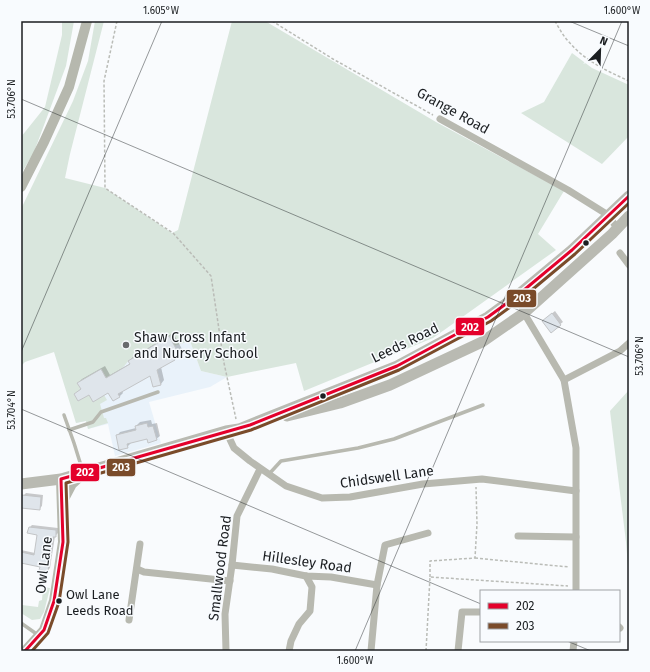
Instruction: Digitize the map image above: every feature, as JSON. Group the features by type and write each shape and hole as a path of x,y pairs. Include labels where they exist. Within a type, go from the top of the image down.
{"main road":[{"path":"21,187 44,142 69,87 87,21"},
{"name":"Leeds Road","path":"21,484 61,479 226,431 239,429 397,366 488,317 518,296 572,250 629,196"},
{"name":"Leeds Road","path":"250,425 340,403 390,385 482,342 524,313 618,228 629,216"},
{"path":"62,502 72,484 84,473"},
{"name":"Owl Lane","path":"29,650 44,630 54,601 63,542 61,479"}],"street":[{"name":"Grange Road","path":"440,119 568,190 608,215 618,228"},
{"path":"620,254 629,264"},
{"path":"518,296 524,313 564,380 576,448 576,589"},
{"path":"564,380 620,351 629,343"},
{"name":"Chidswell Lane","path":"226,431 234,448 268,474 286,486 322,498 350,497 423,484 476,479 576,491"},
{"name":"Smallwood Road","path":"226,651 225,614 237,516 260,468"},
{"path":"371,651 378,585 385,546 428,533"},
{"path":"518,536 576,538"},
{"path":"129,620 140,544"},
{"name":"Hillesley Road","path":"232,565 272,569 306,576 331,577 378,585"},
{"path":"136,568 144,572 230,581"},
{"path":"289,651 291,641 299,624 310,611 312,587 306,576"},
{"path":"458,651 462,612 480,612"}],"lane":[{"path":"69,430 93,422 100,412 158,392"},
{"path":"268,474 281,461 358,448 394,439 483,405"},
{"path":"64,415 84,473"},
{"path":"21,623 39,636"}],"path":[{"path":"117,21 104,81 105,188 172,233 211,276 224,362 239,429"},
{"name":"Grange Road","path":"272,21 333,59 440,119"},
{"path":"555,21 568,42 589,60 605,70 629,81"},
{"path":"475,558 477,524 476,479"},
{"path":"426,651 430,561 475,558 577,568"},
{"path":"430,577 576,589"}],"shaded area":[{"path":"62,21 74,21 66,66 34,152 21,174 21,137 45,107 62,35"},
{"path":"95,21 104,21 65,178 105,188 172,233 178,230 232,21 265,21 436,122 564,191 538,234 556,250 433,338 304,391 296,363 227,377 201,371 190,341 174,346 169,336 128,361 124,367 107,380 101,369 77,383 81,389 74,394 78,401 89,395 93,402 104,395 107,400 100,404 104,418 106,418 108,423 88,429 86,421 76,423 54,352 25,362 21,366 21,209 73,101 88,61"},
{"path":"572,53 592,68 629,85 629,136 602,164 521,113 544,102"},
{"name":"Shaw Cross Infant and Nursery School","path":"169,284 201,371 227,377 210,387 149,402 161,443 115,456 108,424 88,429 86,421 76,423 60,349"},
{"path":"629,390 629,579 610,411"},
{"path":"43,587 50,588 44,612 40,619 32,620 21,613 21,601 23,600 22,605 38,607 39,601 42,600"}],"building":[{"path":"552,313 561,325 551,333 542,321"},
{"path":"169,336 179,354 173,357 175,360 157,370 161,385 153,387 150,376 118,394 120,397 113,401 108,393 93,402 89,395 78,401 74,394 81,389 77,383 101,369 106,378 130,364 128,361"},
{"path":"147,423 148,427 153,426 157,440 148,443 147,439 127,444 128,448 119,450 116,435 136,430 135,426"},
{"path":"22,495 41,497 40,510 21,508"},
{"path":"29,527 56,530 56,537 53,537 48,571 39,570 40,567 21,563 21,552 34,555 37,535 27,533"}],"transit line":[{"name":"202","path":"25,651 44,630 54,601 63,542 61,479 250,425 397,366 488,317 518,295 572,250 629,196"},
{"name":"203","path":"32,651 48,633 59,602 68,542 66,483 251,430 399,370 491,321 521,299 575,254 629,203"}],"place":[{"name":"Shaw Cross Infant and Nursery School","path":"126,345"},
{"name":"Owl Lane Leeds Road","path":"59,601"}]}
